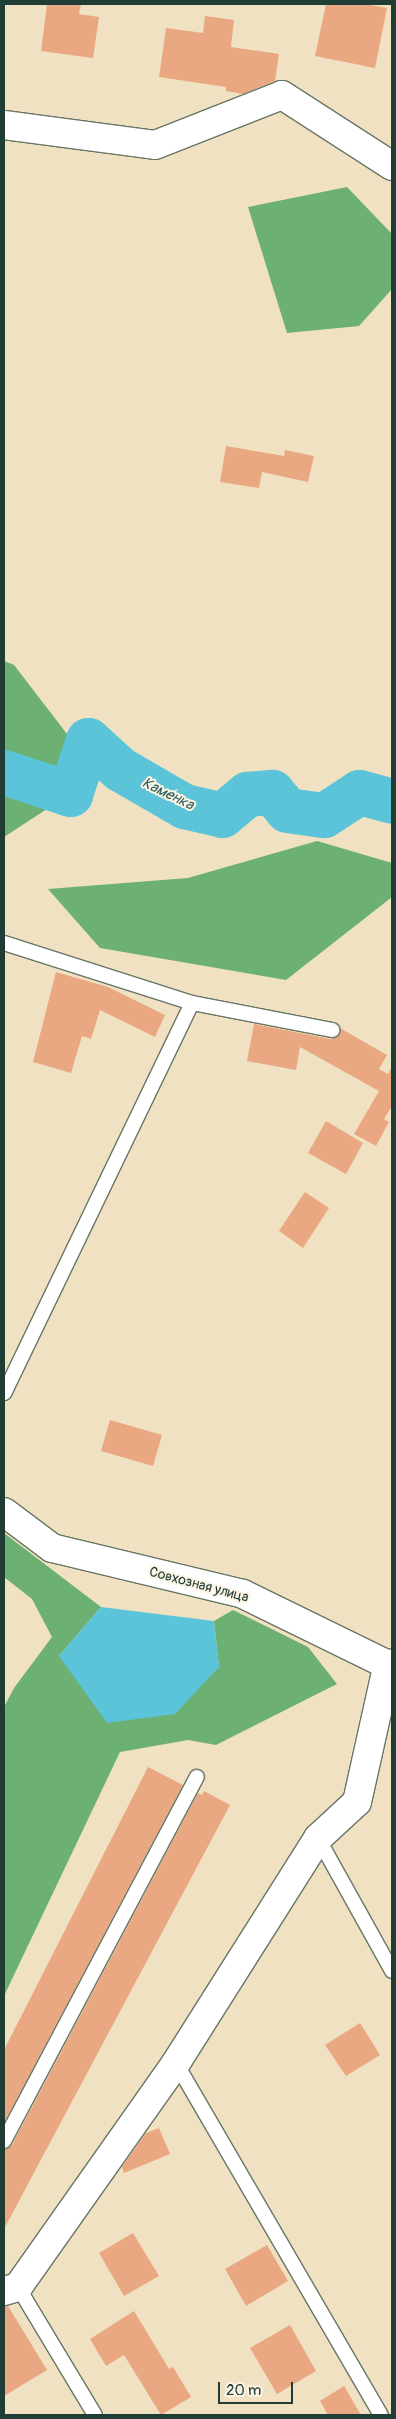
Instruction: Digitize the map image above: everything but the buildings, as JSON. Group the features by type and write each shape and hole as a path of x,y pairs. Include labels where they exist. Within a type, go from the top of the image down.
{"street":[{"path":"4,124 155,145 282,95 392,166"},
{"name":"Совхозная улица","path":"4,1512 52,1548 243,1594 390,1665"},
{"path":"11,2289 176,2063 318,1838 358,1802 390,1665"}],"lane":[{"path":"4,943 192,1003 332,1030"},
{"path":"4,1393 192,1003"},
{"path":"4,2141 196,1777"},
{"path":"318,1838 392,1971"},
{"path":"176,2063 381,2415"},
{"path":"11,2289 95,2415"}],"green space":[{"path":"347,187 392,234 392,289 359,326 287,333 248,207"},
{"path":"4,661 14,665 77,747 70,794 4,837"},
{"path":"317,841 392,863 392,897 286,980 100,948 48,889 188,878"},
{"path":"4,1533 101,1607 59,1656 219,1668 214,1621 233,1610 308,1647 337,1684 216,1745 188,1740 120,1752 4,1996 4,1707 14,1688 52,1637 32,1599 4,1577"}],"water":[{"path":"101,1607 214,1621 219,1667 175,1714 107,1723 59,1656"}],"waterway":[{"name":"Каменка","path":"4,772 70,794 88,740 120,769 184,806 222,815 247,794 272,792 287,810 324,815 359,792 392,801"}]}
